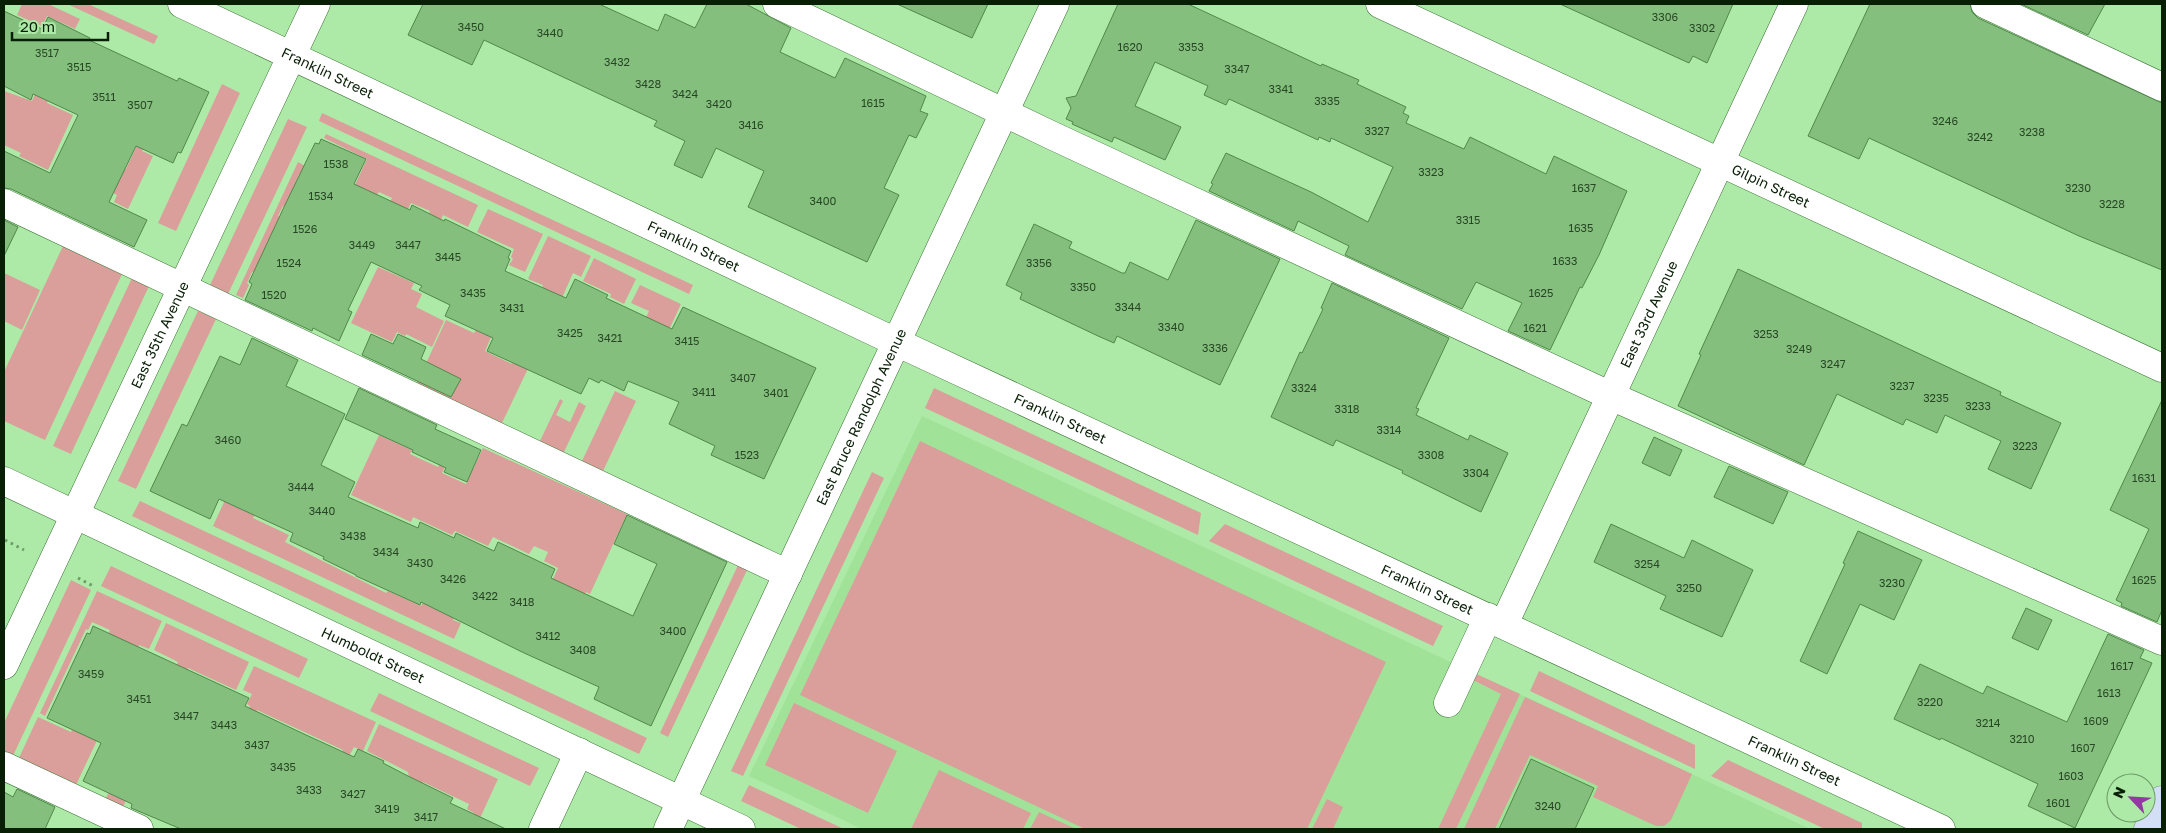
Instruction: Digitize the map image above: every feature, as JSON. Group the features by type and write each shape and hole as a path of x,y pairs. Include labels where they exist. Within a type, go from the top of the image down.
{"main road":[{"path":"2148,829 2162,800"}],"street":[{"name":"Franklin Street","path":"182,4 896,342 1942,829"},
{"name":"East 35th Avenue","path":"4,665 316,4"},
{"path":"777,4 1611,396 2162,641"},
{"name":"East Bruce Randolph Avenue","path":"668,829 1055,4"},
{"name":"Gilpin Street","path":"1380,4 1721,161 2162,368"},
{"name":"East 33rd Avenue","path":"1448,703 1496,620 1611,396 1794,4"},
{"path":"1984,4 2162,87"},
{"path":"4,203 788,574"},
{"name":"Humboldt Street","path":"4,481 741,829"},
{"path":"543,829 579,752"},
{"path":"4,766 139,829"}],"shaded area":[{"path":"22,4 48,4 80,19 75,29 47,16 42,26 17,15"},
{"path":"67,4 88,4 158,36 154,44"},
{"path":"42,78 54,87 47,103 73,115 48,170 19,156 21,153 4,145 4,91 32,101"},
{"path":"222,84 240,93 176,231 158,223"},
{"path":"322,113 693,285 689,294 319,121"},
{"path":"288,119 307,127 228,294 210,285"},
{"path":"326,134 478,205 468,227 443,215 440,222 428,216 430,211 411,203 408,209 402,206 400,210 388,205 392,198 379,192 305,292 367,159 324,138"},
{"path":"140,139 146,142 142,151 153,156 128,209 114,202 117,195 86,180 97,155 126,169"},
{"path":"298,162 305,166 301,175 299,174 286,206 283,206 278,216 281,218 270,240 268,240 255,273 252,272 243,298 236,295"},
{"path":"488,209 543,234 525,272 509,265 513,259 511,257 514,249 477,232"},
{"path":"548,236 591,256 581,277 573,273 562,298 542,289 543,285 528,279"},
{"path":"63,246 122,274 45,440 4,421 4,372"},
{"path":"594,258 636,279 624,304 610,297 611,294 583,281"},
{"path":"378,267 414,283 411,289 422,294 416,307 444,321 432,347 406,334 405,336 397,332 392,342 351,323"},
{"path":"4,273 40,290 22,330 4,321"},
{"path":"132,278 149,286 71,454 53,446"},
{"path":"640,285 681,304 649,373 627,359 649,311 631,303"},
{"path":"561,299 502,423 417,383 446,320 474,333 477,328 492,335 485,351 512,364 524,337"},
{"path":"198,311 216,319 136,489 118,481"},
{"path":"934,388 1201,513 1198,535 925,408"},
{"path":"615,391 636,401 603,471 582,461"},
{"path":"560,399 563,401 556,415 570,422 579,402 586,406 563,454 539,443"},
{"path":"922,416 1810,829 862,829 749,776"},
{"path":"379,435 412,450 410,454 438,467 451,438 457,440 442,473 466,484 483,448 627,514 590,594 586,592 584,596 552,581 558,568 544,561 548,552 534,546 529,554 493,537 488,546 455,531 452,535 413,517 411,522 351,495"},
{"path":"920,441 1386,662 1307,829 1085,829 800,695"},
{"path":"238,472 268,486 253,518 289,535 285,542 386,593 388,591 421,606 425,599 456,613 453,620 461,623 454,639 213,526"},
{"path":"872,472 884,478 743,776 731,771"},
{"path":"140,501 647,738 639,754 132,516"},
{"path":"1225,524 1443,626 1433,646 1209,541"},
{"path":"739,563 748,568 668,737 660,733"},
{"path":"111,566 308,659 299,678 101,586"},
{"path":"71,580 91,590 11,760 4,756 4,723"},
{"path":"97,591 162,621 149,649 139,645 119,689 106,639 110,630 92,622 88,630 86,629 45,716 40,713"},
{"path":"166,623 249,662 236,690 188,668 121,811 104,802 178,662 154,650"},
{"path":"254,666 376,722 363,751 354,747 348,758 341,755 343,750 257,710 254,715 247,712 250,706 247,704 252,694 243,690"},
{"path":"1539,671 1695,745 1695,769 1530,691"},
{"path":"1474,673 1520,694 1456,829 1438,829 1501,694 1471,679"},
{"path":"379,693 539,768 530,786 370,711"},
{"path":"1525,697 1692,774 1671,820 1664,826 1656,826 1593,797 1598,786 1530,755 1495,829 1464,829"},
{"path":"86,701 101,732 75,787 18,760 38,717 71,732"},
{"path":"794,703 897,751 868,813 765,765"},
{"path":"379,724 498,779 475,829 467,829 474,813 467,809 469,804 423,782 420,788 410,783 408,772 367,751"},
{"path":"1728,760 1862,823 1862,829 1825,829 1711,776"},
{"path":"939,770 1031,813 1023,829 911,829"},
{"path":"749,785 844,829 801,829 741,801"},
{"path":"1327,799 1343,807 1333,829 1312,829"},
{"path":"1039,812 1076,829 1030,829"}],"building":[{"path":"423,4 599,4 658,31 665,14 695,28 707,4 746,4 791,28 780,52 835,78 845,58 926,96 920,111 928,114 916,138 909,135 884,188 899,195 867,262 748,207 764,171 716,148 702,178 674,165 685,141 654,126 657,121 484,40 472,65 408,35"},
{"path":"897,4 988,4 972,38"},
{"path":"1118,4 1188,4 1321,66 1322,64 1359,80 1357,84 1406,107 1403,113 1409,116 1406,123 1464,149 1470,137 1546,174 1554,156 1627,191 1599,255 1582,288 1580,287 1550,350 1508,331 1522,303 1476,282 1462,309 1345,255 1349,246 1298,221 1294,231 1209,191 1226,153 1311,192 1368,222 1393,167 1331,138 1330,142 1319,137 1318,140 1229,99 1226,105 1204,95 1208,86 1155,62 1135,106 1181,127 1165,160 1114,137 1112,142 1072,124 1073,122 1066,119 1071,108 1066,98 1076,96"},
{"path":"1560,4 1733,4 1707,63 1693,56 1689,63"},
{"path":"1870,4 1970,4 1972,12 1978,18 2162,103 2162,270 2079,236 1869,138 1859,159 1808,136"},
{"path":"2021,4 2105,4 2088,35"},
{"path":"4,11 42,29 48,17 90,38 89,40 177,81 179,78 209,92 181,153 178,152 173,163 136,146 109,202 147,220 134,247 11,189 4,188 4,151 50,173 78,115 33,94 31,100 4,86"},
{"path":"321,139 366,159 354,184 410,210 412,205 444,221 445,219 511,251 505,271 566,298 575,279 608,295 606,298 672,329 683,307 816,368 764,479 711,455 715,446 669,424 679,402 628,381 624,391 601,380 599,383 589,378 581,394 487,351 493,338 445,316 450,305 419,290 422,286 371,262 348,310 352,312 339,341 313,328 312,331 245,300 252,284 249,282 284,207 315,143 319,144"},
{"path":"4,220 18,227 4,256"},
{"path":"1196,220 1280,259 1220,385 1117,336 1114,343 1098,336 1020,299 1022,293 1006,285 1034,224 1072,242 1069,248 1122,273 1125,273 1130,262 1168,280"},
{"path":"1738,269 2001,392 2000,395 2061,423 2031,489 1988,469 2001,441 1945,415 1937,433 1906,419 1903,425 1837,394 1804,465 1678,406 1701,355 1699,354"},
{"path":"1332,283 1449,338 1416,408 1419,409 1416,415 1468,440 1470,435 1508,453 1481,512 1402,473 1403,471 1336,440 1333,446 1271,417 1300,352 1302,353 1323,309 1321,308"},
{"path":"371,334 393,344 398,334 426,347 421,359 461,379 451,397 362,355"},
{"path":"252,338 298,360 286,386 345,414 321,465 355,482 348,497 418,528 420,522 454,538 456,533 494,551 498,542 555,569 551,578 633,616 657,564 614,544 627,515 727,562 651,726 594,699 599,687 522,652 421,602 420,605 356,576 323,559 324,557 290,541 293,533 219,499 210,519 150,491 182,424 187,426 220,356 240,365"},
{"path":"359,388 437,425 435,429 481,450 467,482 444,472 446,468 412,452 413,450 345,419"},
{"path":"2162,400 2162,610 2157,622 2121,606 2122,603 2116,600 2149,529 2110,510"},
{"path":"1654,437 1682,450 1670,476 1642,463"},
{"path":"1729,466 1788,492 1773,524 1714,497"},
{"path":"1611,524 1684,558 1692,540 1753,570 1722,637 1660,609 1666,596 1594,562"},
{"path":"1858,531 1922,560 1894,620 1860,604 1827,674 1800,661 1845,564 1843,563"},
{"path":"2026,608 2052,620 2038,650 2012,638"},
{"path":"93,626 249,698 245,706 304,734 354,757 358,749 384,761 383,763 453,798 450,803 506,829 181,829 131,808 132,804 83,781 101,743 47,718 87,633 90,634"},
{"path":"2108,634 2144,650 2140,658 2152,663 2075,828 2028,806 2038,784 1941,738 1940,740 1894,719 1920,664 1983,694 1987,686 2067,722"},
{"path":"1531,759 1594,788 1575,829 1499,829"},
{"path":"17,789 55,807 45,829 4,829 4,792 13,797"}]}
